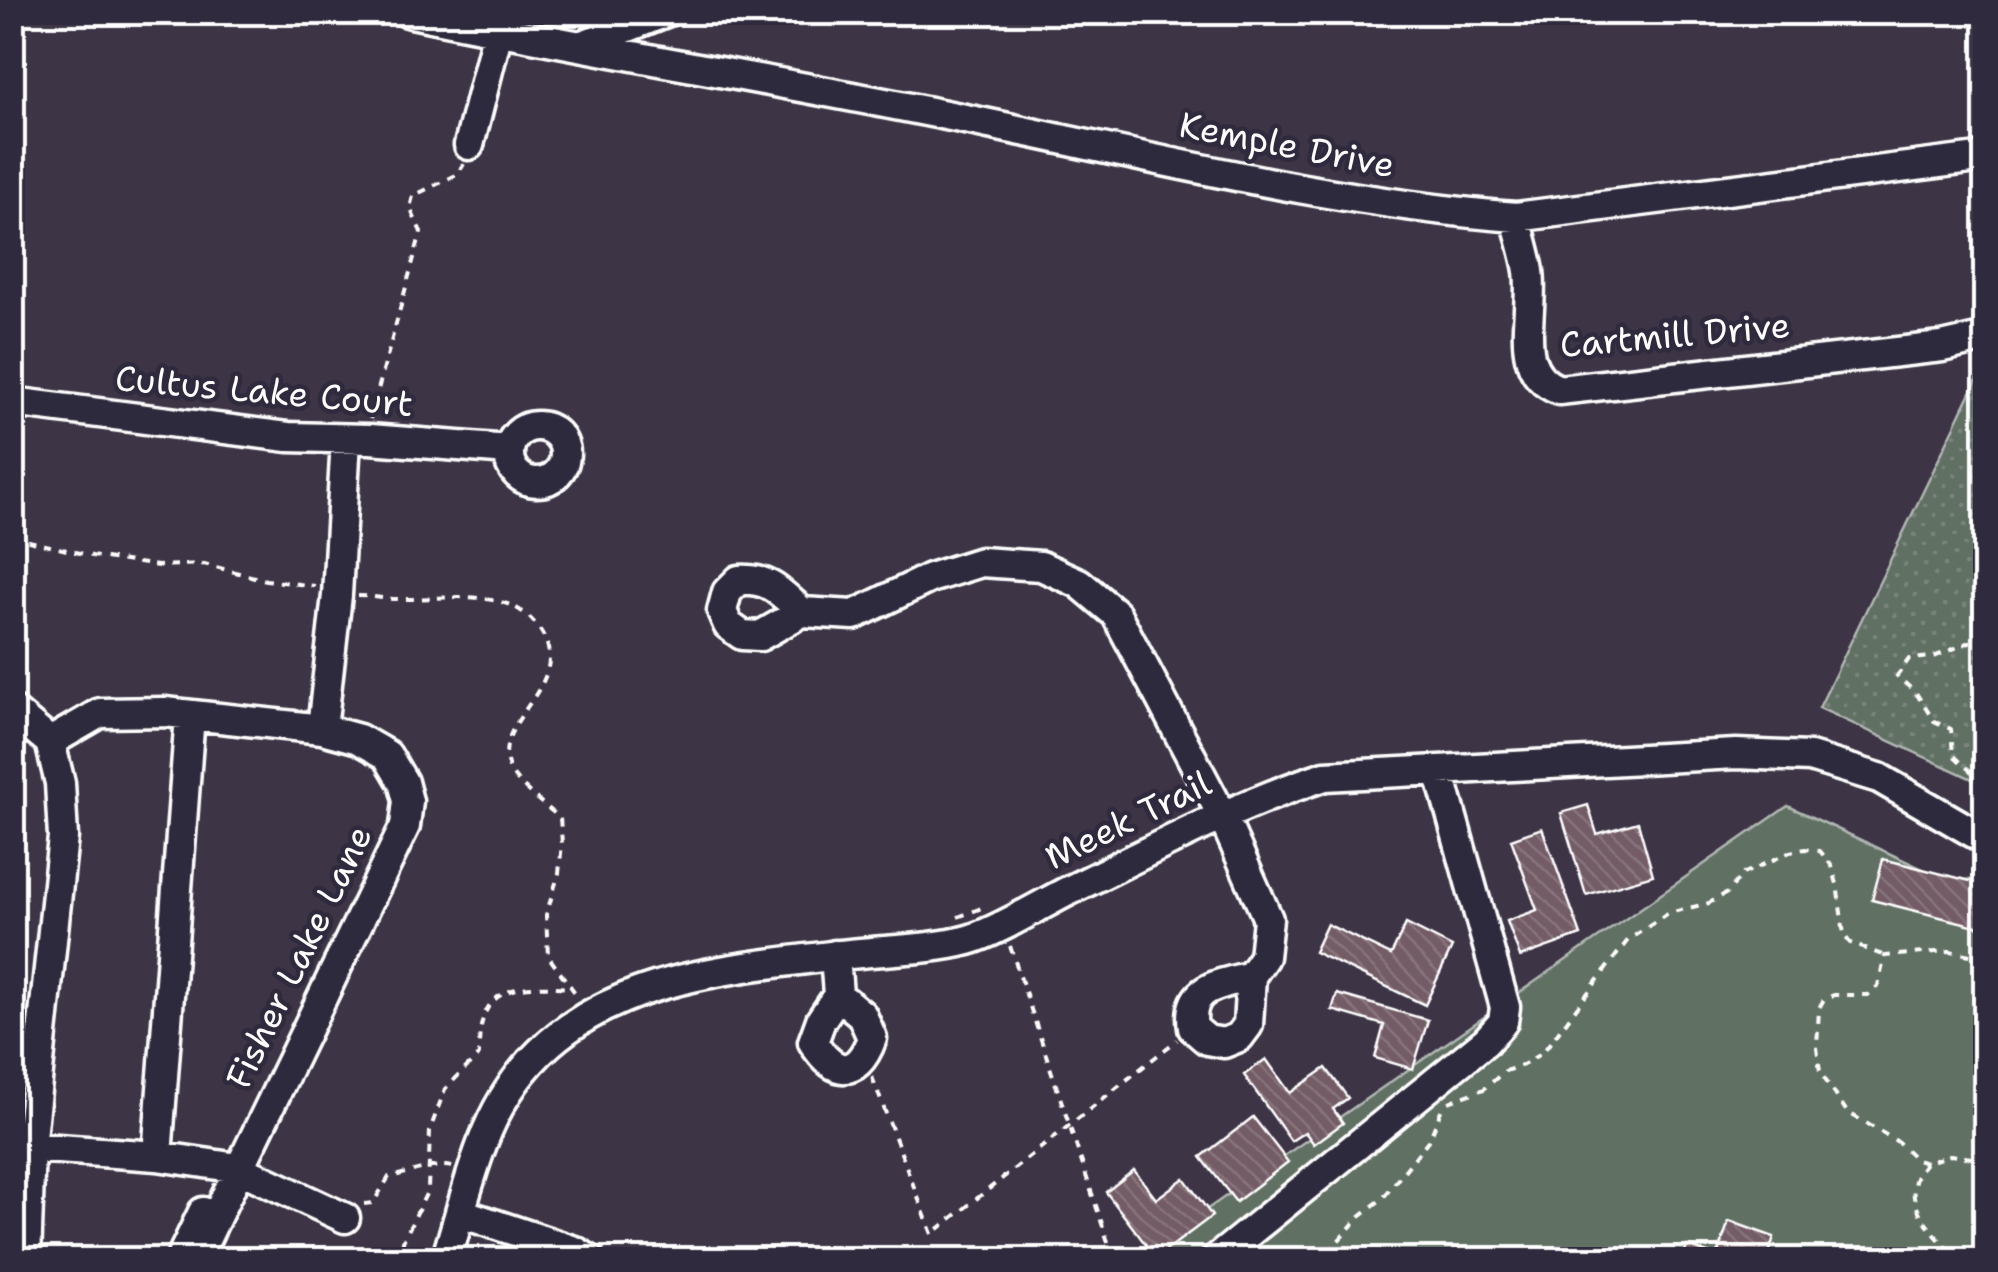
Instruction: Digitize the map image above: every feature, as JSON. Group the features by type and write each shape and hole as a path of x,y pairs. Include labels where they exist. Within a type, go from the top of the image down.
{"street":[{"name":"Kemple Drive","path":"408,12 781,81 1292,186 1438,212 1516,217 1986,157"},
{"path":"582,45 666,12"},
{"path":"468,145 498,31"},
{"name":"Cartmill Drive","path":"1516,217 1529,271 1527,330 1534,374 1544,384 1560,390 1942,347 1986,337"},
{"name":"Cultus Lake Court","path":"12,402 288,437 509,450"},
{"path":"322,729 358,439"},
{"path":"802,612 854,615 930,578 981,562 1041,566 1078,583 1116,614 1222,815 1268,919 1264,957 1251,976 1248,1025 1239,1037 1224,1042 1207,1040 1192,1028 1190,1012 1196,997 1209,988 1251,976"},
{"path":"12,710 50,742 60,782 62,837 20,1214 26,1260"},
{"name":"Fisher Lake Lane","path":"50,742 100,712 165,712 322,729 359,738 388,755 408,801 404,826 232,1167 180,1260"},
{"path":"156,1156 190,715"},
{"name":"Meek Trail","path":"446,1260 482,1142 508,1092 542,1050 588,1014 638,990 685,976 969,940 1222,815 1325,776 1736,754 1810,757 1879,778 1986,840"},
{"path":"1216,1260 1486,1041 1503,1022 1505,1007 1439,771"},
{"path":"835,955 838,994 821,1020 813,1042 825,1061 838,1069 864,1058 872,1038 862,1016 838,994"},
{"path":"30,1148 156,1156 232,1167 354,1211"},
{"name":"Fisher Lake Lane","path":"206,1238 232,1167"},
{"path":"461,1213 575,1251 590,1260"}],"path":[{"path":"358,439 384,378 421,232 410,208 413,196 458,174 468,155 468,145"},
{"path":"12,537 92,556 158,566 204,564 266,580 316,586 336,595 492,600 516,606 536,624 550,647 549,668 535,697 518,719 506,752 510,772 560,818 558,873 546,915 548,956 579,998"},
{"path":"1986,634 1934,657 1909,660 1897,676 1916,693 1934,721 1951,729 1953,756 1986,785"},
{"path":"1296,1260 1332,1248 1360,1216 1383,1198 1430,1138 1442,1108 1450,1101 1484,1089 1505,1071 1523,1066 1543,1052 1628,940 1669,913 1709,903 1727,893 1743,874 1790,852 1804,848 1820,851 1832,866 1844,935 1850,942 1886,956 1950,951 1986,958"},
{"path":"1002,924 1114,1260"},
{"path":"1886,956 1878,986 1868,995 1834,994 1824,999 1819,1008 1816,1047 1820,1072 1847,1112 1926,1163"},
{"path":"397,1260 428,1190 430,1130 446,1089 479,1056 478,1026 492,1002 512,988 572,988"},
{"path":"864,1058 932,1234 1192,1028"},
{"path":"1957,1259 1922,1219 1912,1188 1916,1173 1926,1163 1950,1155 1986,1160"},
{"path":"354,1211 373,1203 389,1177 408,1175 436,1164 453,1167"}],"green space":[{"path":"1986,363 1985,785 1819,708"},
{"path":"1788,806 1942,878 1985,881 1985,1259 1134,1260"}],"building":[{"path":"1588,805 1597,834 1638,822 1653,875 1586,895 1561,813"},
{"path":"1542,828 1581,935 1520,957 1507,921 1537,910 1511,839"},
{"path":"1883,859 1986,885 1980,927 1872,900"},
{"path":"1327,924 1391,955 1406,924 1452,947 1425,1005 1314,952"},
{"path":"1337,994 1428,1020 1413,1069 1375,1058 1384,1025 1332,1010"},
{"path":"1266,1059 1290,1093 1326,1068 1348,1098 1333,1109 1343,1123 1314,1144 1305,1132 1291,1141 1244,1075"},
{"path":"1253,1117 1288,1162 1236,1202 1201,1157"},
{"path":"1134,1170 1156,1199 1184,1178 1212,1216 1156,1258 1106,1192"},
{"path":"1729,1221 1774,1237 1767,1260 1682,1260 1687,1246 1717,1256"}]}
